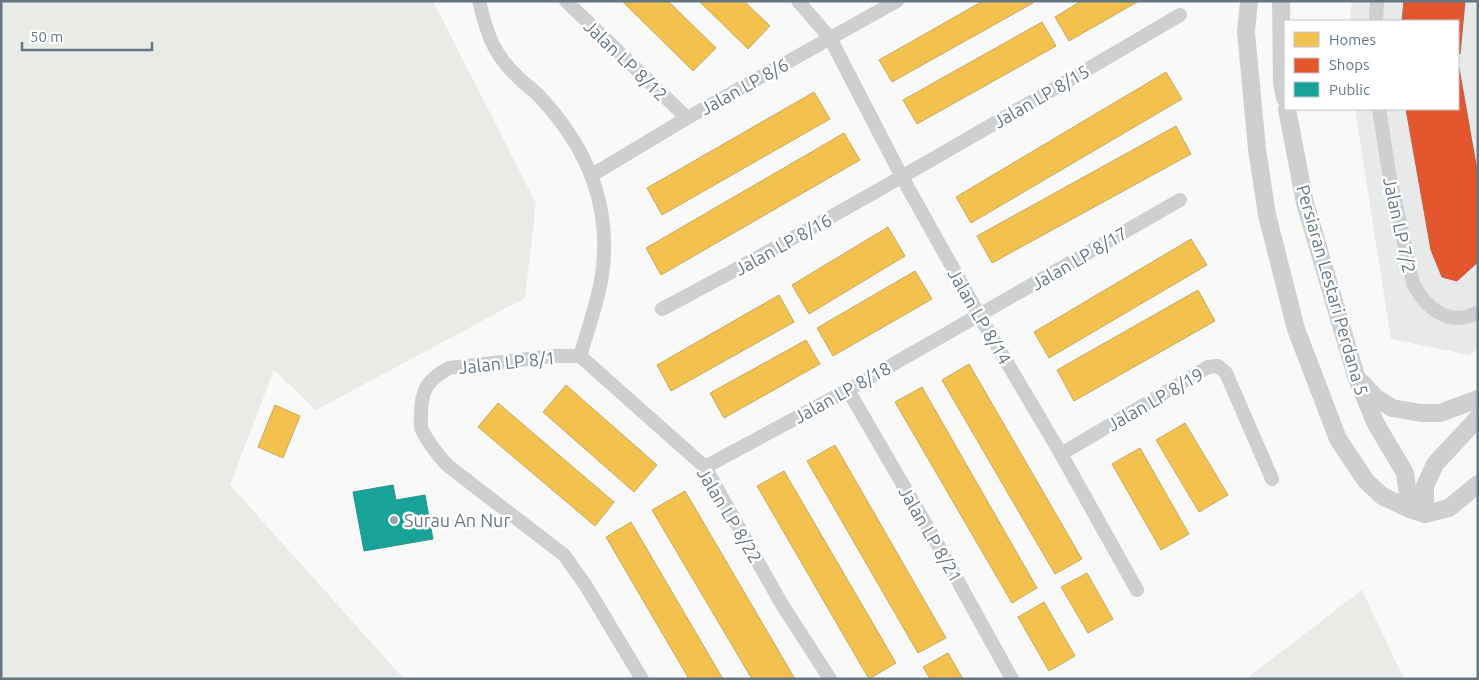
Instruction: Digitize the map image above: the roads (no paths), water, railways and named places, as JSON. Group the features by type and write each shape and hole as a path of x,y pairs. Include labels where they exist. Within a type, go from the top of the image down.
{"street":[{"name":"Jalan LP 8/1","path":"479,1 489,40 504,63 520,80 540,96 562,123 579,148 592,175 601,204 604,230 602,276 580,356 553,356 449,368 435,376 425,387 421,405 421,429 436,454 447,465 564,555 586,586 642,679"},
{"name":"Jalan LP 8/12","path":"566,1 687,118"},
{"name":"Jalan LP 8/14","path":"798,1 830,38 902,177 1137,590"},
{"name":"Jalan LP 8/6","path":"592,175 687,118 897,1"},
{"path":"1249,1 1246,32 1258,158 1267,215 1296,329 1338,439 1366,481 1382,496 1418,511 1449,508 1478,484"},
{"path":"1281,1 1282,83 1284,93"},
{"path":"1376,20 1377,1"},
{"name":"Jalan LP 8/15","path":"902,177 1180,15"},
{"name":"Persiaran Lestari Perdana 5","path":"1287,110 1305,203 1356,376 1376,424 1405,473 1418,511"},
{"name":"Jalan LP 7/2","path":"1379,110 1389,173 1412,283 1428,305 1441,314 1455,319 1467,317 1478,312"},
{"name":"Jalan LP 8/16","path":"662,309 765,255 902,177"},
{"name":"Jalan LP 8/17","path":"979,315 1180,200"},
{"name":"Jalan LP 8/18","path":"705,467 848,390 979,315"},
{"name":"Jalan LP 8/22","path":"580,356 705,467 782,603 830,679"},
{"name":"Jalan LP 8/19","path":"1060,454 1208,367 1218,366 1226,373 1272,479"},
{"path":"1356,376 1375,397 1392,408 1422,413 1440,413 1478,399"},
{"name":"Jalan LP 8/21","path":"848,390 938,545 1012,679"},
{"path":"1418,511 1425,486 1435,464 1478,418"}],"place":[{"name":"Surau An Nur","path":"394,520"}]}
